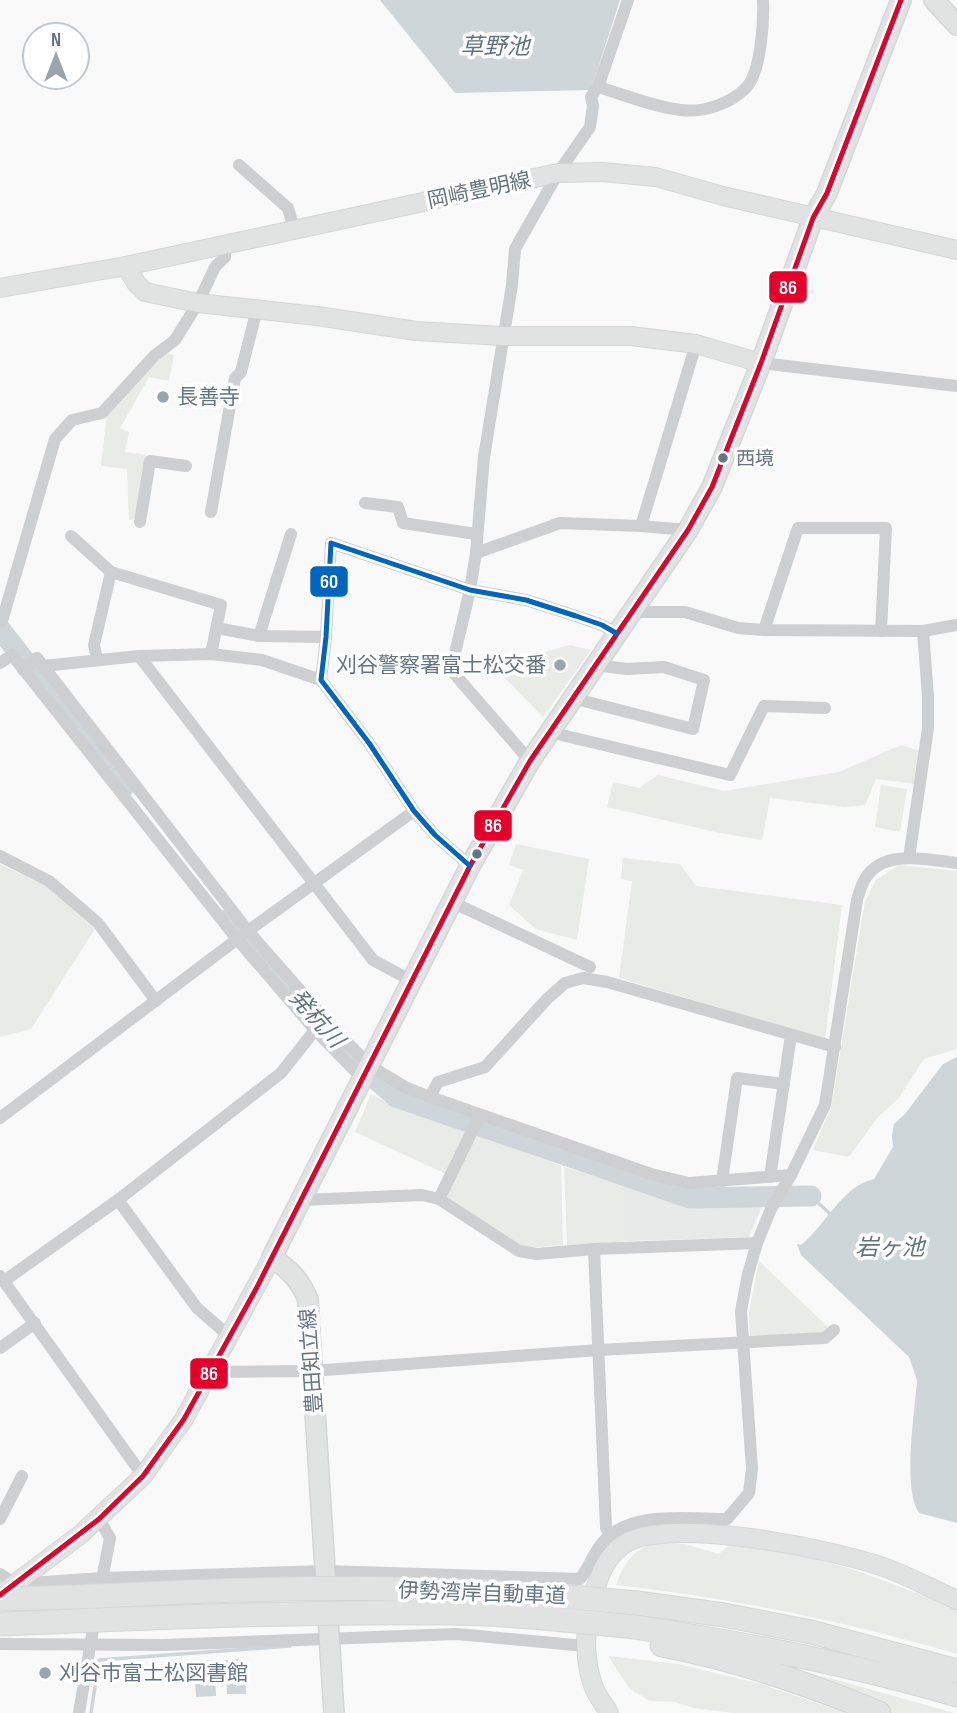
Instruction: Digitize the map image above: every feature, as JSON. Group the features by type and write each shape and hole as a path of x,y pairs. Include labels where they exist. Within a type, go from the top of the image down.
{"highway":[{"name":"伊勢湾岸自動車道","path":"4,1588 343,1589 546,1594 723,1615 811,1632 957,1671"},
{"name":"伊勢湾岸自動車道","path":"0,1624 336,1613 456,1613 550,1618 631,1632 726,1640 806,1657 957,1696"},
{"path":"631,1632 754,1668 833,1694 879,1713"}],"main road":[{"path":"4,1588 99,1519 143,1476 184,1419 302,1200 454,903 470,866 530,761 688,530 712,487 761,363 813,218 827,193 901,0"},
{"path":"934,0 957,25"},
{"name":"岡崎豊明線","path":"0,288 126,266 558,173 602,172 656,177 813,218 957,250"},
{"path":"126,266 145,292 198,303 416,331 502,336 631,336 696,344 761,363"},
{"name":"豊田知立線","path":"272,1257 295,1275 308,1300 334,1713"},
{"path":"609,1713 593,1686 585,1646 588,1615 598,1577 608,1559 625,1543 670,1533 778,1542 888,1569 957,1600"}],"street":[{"path":"530,761 452,670 476,553 484,457 512,285 514,250 558,173 590,127 593,106 591,97 598,87 628,0"},
{"path":"598,87 681,110 700,111 718,106 747,87 762,42 763,0"},
{"path":"239,165 288,208 294,229"},
{"path":"2,621 55,439 72,420 102,413 154,356 176,341 215,267 225,257 226,244"},
{"path":"211,512 235,378 241,372 257,309"},
{"path":"642,526 696,344"},
{"path":"761,363 957,386"},
{"path":"140,522 150,461 186,466"},
{"path":"365,502 398,507 403,523 476,534"},
{"path":"476,553 560,523 688,530"},
{"path":"764,630 798,528 886,528 881,631"},
{"path":"259,636 291,534"},
{"path":"71,536 111,572 221,605 211,654"},
{"path":"321,680 331,543 470,590 526,600 602,625 616,633"},
{"path":"97,660 94,645 111,572"},
{"path":"631,612 685,612 738,628 764,630 923,631 957,625"},
{"path":"217,628 259,636 326,637"},
{"path":"909,858 928,727 923,631"},
{"path":"23,670 40,662 211,654 262,660 321,680 369,743 414,811 435,835 470,866"},
{"path":"0,663 12,655 237,939 315,1030 363,1080 405,1087 650,1174 690,1183 792,1175"},
{"path":"139,656 373,960 412,982"},
{"path":"40,662 363,1080"},
{"path":"572,698 693,729 704,680 664,667 627,669 594,665"},
{"path":"549,732 730,775 764,706 825,708"},
{"path":"0,1118 312,883 414,811"},
{"path":"0,856 49,881 98,923 156,1001"},
{"path":"4,1588 102,1578 325,1571 580,1579 591,1559 610,1535 623,1526 642,1520 727,1519 749,1493 752,1469 741,1311 757,1243 771,1209 792,1175 825,1105 857,900 866,877 886,861 909,858 957,863"},
{"path":"454,903 590,967"},
{"path":"430,1097 438,1082 485,1068 547,999 565,983 583,978 607,982 835,1047"},
{"path":"143,1476 2,1279 118,1200 281,1073 315,1030"},
{"path":"770,1177 791,1035"},
{"path":"722,1181 737,1079 784,1084"},
{"path":"439,1199 480,1115"},
{"path":"302,1200 422,1195 439,1199 519,1251 537,1254 594,1249 757,1243"},
{"path":"118,1200 197,1308 229,1336"},
{"path":"594,1249 606,1528 610,1535"},
{"path":"0,1348 35,1323"},
{"path":"210,1371 311,1371 598,1350 825,1338 834,1330"},
{"path":"0,1519 22,1476"},
{"path":"79,1713 110,1538 99,1519"},
{"path":"0,1644 164,1645 457,1634 585,1646"}],"shaded area":[{"path":"164,353 174,355 169,381 149,377 120,428 129,432 125,452 146,455 137,518 129,520 127,469 101,466 107,414"},
{"path":"570,645 591,650 543,717 493,666"},
{"path":"901,745 920,751 915,784 876,779 865,805 845,807 770,798 762,840 607,807 613,782 639,788 658,775 724,791 839,772"},
{"path":"881,785 907,789 900,832 875,827"},
{"path":"516,844 589,859 577,940 536,929 509,905 523,870 509,865"},
{"path":"623,858 680,864 696,886 842,905 825,1039 619,978 632,881 621,879"},
{"path":"0,864 46,886 95,929 31,1029 0,1037"},
{"path":"899,865 957,871 957,1049 924,1059 898,1099 877,1118 849,1157 813,1150 831,1108 865,901 876,880"},
{"path":"371,1094 391,1105 468,1130 446,1174 355,1132"},
{"path":"477,1134 561,1166 563,1245 525,1248 445,1198"},
{"path":"564,1167 678,1202 763,1204 749,1237 567,1245"},
{"path":"566,1169 624,1186 626,1241 568,1245"},
{"path":"759,1261 828,1327 823,1333 750,1337 749,1312"},
{"path":"656,1542 685,1544 719,1554 732,1543 800,1555 852,1569 957,1608 957,1654 788,1612 616,1585 630,1558"},
{"path":"608,1656 678,1664 761,1684 846,1713 733,1713 694,1708 675,1702 650,1701 629,1688"},
{"path":"771,1667 830,1678 954,1713 894,1713"}],"water":[{"name":"草野池","path":"380,0 620,0 591,90 455,93"},
{"name":"岩ヶ池","path":"957,1057 957,1523 919,1513 914,1501 910,1468 917,1380 909,1357 801,1255 797,1244 801,1245 810,1237 852,1190 874,1179 893,1147 894,1124 905,1114 943,1064"},
{"path":"245,1659 246,1694 227,1694 225,1660"},
{"path":"214,1660 216,1696 196,1697 194,1661"}],"waterway":[{"name":"発杭川","path":"0,629 124,787"},
{"name":"発杭川","path":"228,919 355,1061 396,1097 690,1198 811,1196"},
{"path":"811,1196 830,1214"},
{"path":"91,1713 99,1660 290,1646"}],"transit line":[{"name":"86","path":"0,1595 99,1519 143,1476 184,1419 256,1289 470,866 530,761 688,530 712,487 761,363 813,218 827,193 901,0"},
{"name":"60","path":"470,866 435,835 414,811 369,743 321,680 331,543 470,590 526,600 602,625 616,633"}],"place":[{"name":"長善寺","path":"163,397"},
{"name":"西境","path":"723,458"},
{"name":"刈谷警察署富士松交番","path":"560,665"},
{"name":"刈谷市富士松図書館","path":"45,1673"}]}
